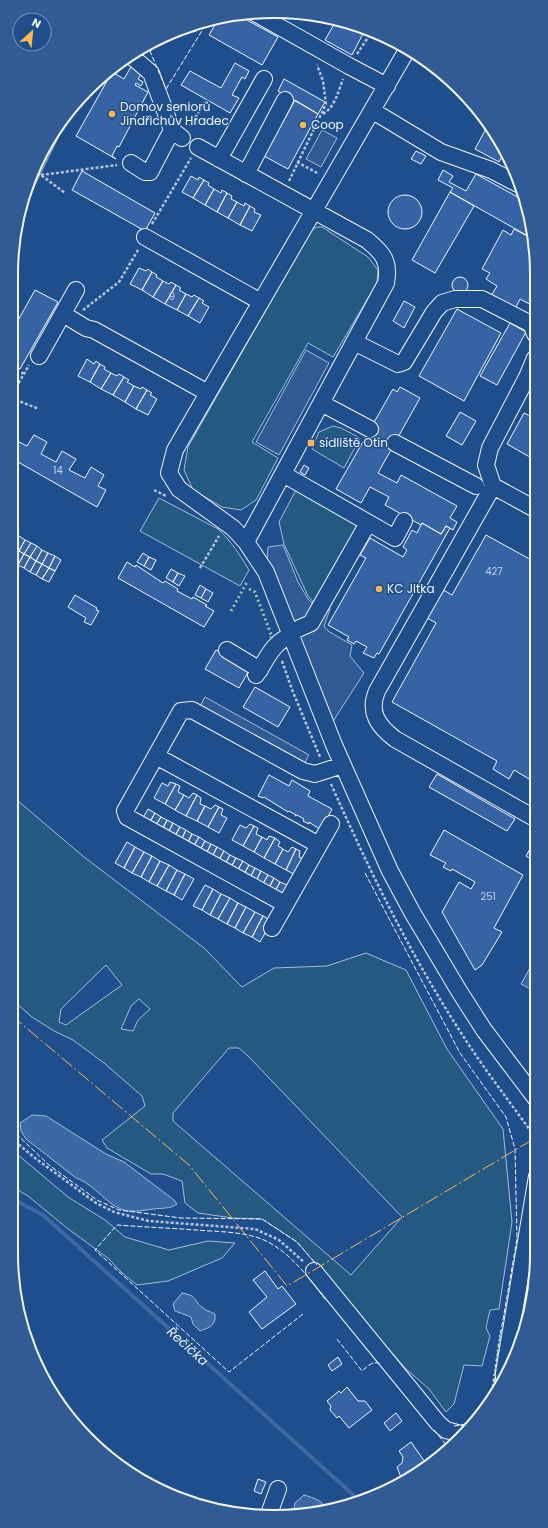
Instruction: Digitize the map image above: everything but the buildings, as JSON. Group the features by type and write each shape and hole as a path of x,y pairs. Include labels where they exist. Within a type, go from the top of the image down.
{"street":[{"path":"265,19 308,43 346,72 387,86"},
{"path":"405,54 261,302 204,392 175,450 169,473 179,489 222,519 246,542 266,572 343,765 390,871 412,912 484,1030 530,1091"},
{"path":"131,163 145,172 150,172 177,134 151,73 135,59"},
{"path":"219,159 264,79"},
{"path":"246,174 285,100"},
{"path":"373,111 441,152 491,170 513,181"},
{"path":"198,147 313,212 367,240 380,250 385,260 388,272 386,284 246,542"},
{"path":"145,236 261,302"},
{"path":"39,356 68,317 76,290"},
{"path":"354,342 398,364 404,362 434,312 442,303 462,299 482,299 530,324"},
{"path":"68,317 204,392"},
{"path":"530,370 487,453 486,465 493,486 530,506"},
{"path":"321,403 370,429"},
{"path":"395,443 476,486"},
{"path":"283,474 395,538 404,521"},
{"path":"493,486 377,691 372,709 378,724 395,739 530,816"},
{"path":"227,650 258,673 276,644 290,634 311,623 368,523"},
{"path":"285,904 127,817 125,811 181,711 192,710 303,771 315,774 343,765"},
{"path":"156,756 319,845"},
{"path":"272,928 331,824"},
{"path":"507,1360 530,1220"},
{"path":"314,1271 438,1424 446,1430 457,1433"},
{"path":"271,1510 278,1489"}],"path":[{"path":"323,115 328,111 335,100 346,72 369,36"},
{"path":"292,175 297,162 323,115 326,104 323,81 310,54 308,43"},
{"path":"177,134 205,102"},
{"path":"68,317 119,282 198,147"},
{"path":"297,162 321,175"},
{"path":"38,174 64,174 131,163"},
{"path":"41,175 65,193"},
{"path":"18,373 24,373 18,384"},
{"path":"18,400 39,409"},
{"path":"200,568 219,535"},
{"path":"276,644 293,692 325,772"},
{"path":"18,1144 96,1203 114,1212 148,1221 255,1229 279,1240 314,1271"}],"shaded area":[{"path":"322,130 337,138 321,167 306,159"},
{"path":"60,133 33,189 44,161"},
{"path":"322,227 368,257 378,270 377,283 333,357 308,343 252,442 278,458 256,500 241,510 222,507 193,490 184,470 188,447 312,229"},
{"path":"306,350 329,363 279,455 256,442"},
{"path":"333,426 341,428 360,438 344,468 312,449 319,432"},
{"path":"296,490 354,518 359,527 314,603 308,596 284,544 279,522"},
{"path":"159,498 218,529 227,538 249,570 240,586 140,531"},
{"path":"283,545 298,582 308,599 313,604 318,603 330,609 324,626 328,631 352,645 350,656 364,673 332,723 267,560 268,547"},
{"path":"205,697 309,755 303,766 199,708"},
{"path":"18,801 84,857 204,948 242,987 274,968 327,966 366,953 406,970 447,1049 503,1129 512,1222 499,1309 490,1310 486,1328 490,1336 482,1366 464,1365 454,1404 446,1412 429,1389 406,1369 297,1242 262,1219 233,1218 198,1213 185,1203 182,1181 163,1174 151,1174 107,1148 102,1140 145,1106 142,1096 104,1063 73,1040 54,1031 32,1017 18,1005","holes":["106,965 122,985 66,1025 59,1022 61,1009","139,999 150,1009 138,1020 133,1031 121,1029 131,1006","229,1048 239,1048 249,1057 402,1217 351,1275 173,1121 173,1113"]},
{"path":"530,968 530,989 521,984"},
{"path":"32,1115 46,1116 106,1154 124,1162 174,1200 177,1204 169,1208 135,1211 121,1209 114,1205 89,1185 76,1178 26,1139 21,1131 20,1123"},
{"path":"18,1155 68,1197 105,1220 125,1237 169,1250 208,1241 235,1243 222,1258 168,1281 137,1285 122,1273 109,1259 67,1228 28,1196 18,1190"},
{"path":"182,1293 193,1297 204,1309 215,1314 215,1321 212,1325 200,1331 193,1324 191,1317 175,1311 173,1304"},
{"path":"304,1495 321,1502 324,1505 294,1509 295,1503"}],"waterway":[{"name":"Řečička","path":"18,1202 43,1215 355,1496"}],"tunnel":[{"path":"370,429 395,443"}],"hedge":[{"path":"231,611 247,582"},
{"path":"249,589 255,592 272,637 268,640"},
{"path":"493,1387 501,1331"}],"fence":[{"path":"166,89 203,28"},
{"path":"150,50 166,89"},
{"path":"365,873 460,1053 506,1117 515,1149 517,1239 493,1387"},
{"path":"18,1136 49,1165 97,1200 119,1210 181,1218 262,1219 297,1242 317,1265"},
{"path":"303,1314 229,1372 95,1250 117,1225 224,1232 253,1236 270,1243 286,1254 300,1268 325,1299"},
{"path":"337,1339 362,1371 373,1363 381,1364"},
{"path":"454,1426 465,1424"},
{"path":"434,1430 445,1444"}],"power":[{"path":"18,1021 189,1165 287,1286 530,1141"}],"place":[{"name":"Domov seniorů Jindřichův Hradec","path":"112,114"},
{"name":"Coop","path":"303,125"},
{"name":"sídliště Otín","path":"311,443"},
{"name":"KC Jitka","path":"379,589"}]}
